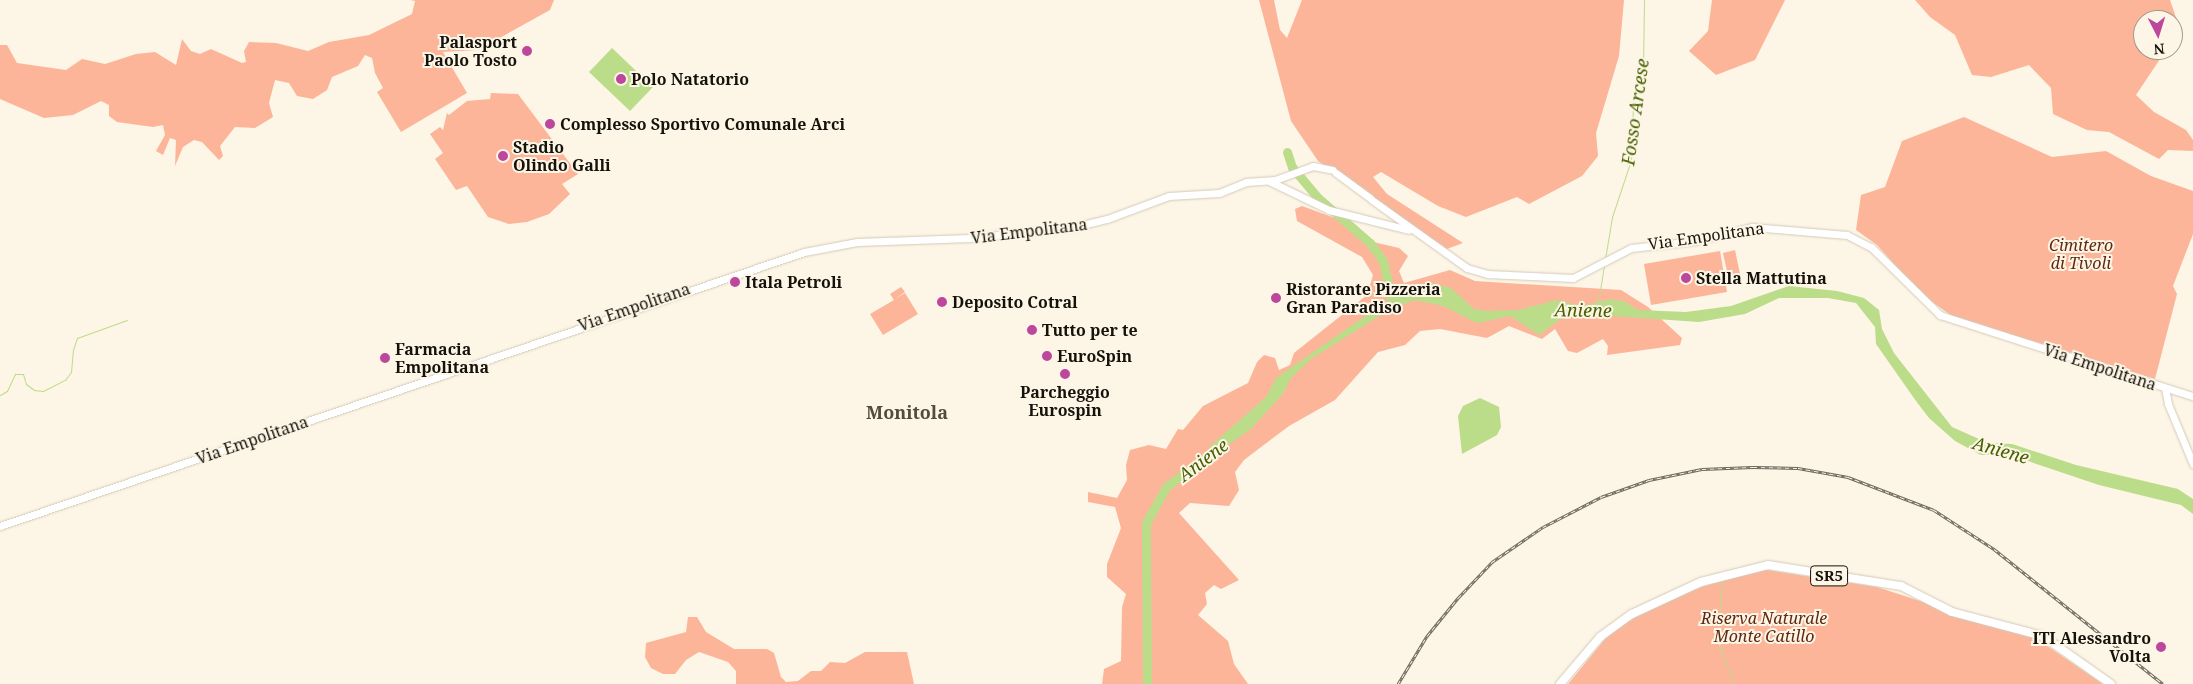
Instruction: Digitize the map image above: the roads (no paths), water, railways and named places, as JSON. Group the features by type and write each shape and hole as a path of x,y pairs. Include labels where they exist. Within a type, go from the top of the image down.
{"main road":[{"name":"Via Empolitana","path":"0,526 797,253 857,242 970,238 1068,228 1102,221 1169,196 1219,193 1250,180 1269,181 1286,177 1311,167 1334,171 1416,232 1475,272 1564,279 1585,274 1631,248 1692,242 1747,228 1775,227 1844,234 1871,247 1940,315 2193,396"},
{"path":"1286,177 1288,191"},
{"path":"1269,181 1333,212 1377,220 1416,232"},
{"path":"1377,220 1384,216 1384,209"},
{"path":"2166,388 2168,404 2193,464"},
{"name":"SR5","path":"1560,684 1600,637 1632,614 1701,582 1764,565 1901,586 1952,612 2043,636 2111,684"}],"water":[{"name":"Polo Natatorio","path":"612,48 653,87 630,111 589,72"},
{"name":"Aniene","path":"1432,283 1451,288 1474,309 1488,311 1518,310 1557,300 1582,306 1610,299 1624,301 1638,310 1686,312 1731,306 1789,286 1837,291 1864,298 1879,310 1882,329 1894,353 1952,427 1988,443 2012,444 2076,465 2178,489 2193,499 2193,514 2181,505 2099,485 2010,455 1981,455 1955,441 1929,418 1916,401 1876,344 1875,327 1856,303 1828,298 1779,298 1745,314 1699,322 1569,313 1539,335 1510,316 1477,323 1443,306 1414,300 1389,310 1311,359 1291,378 1283,394 1251,429 1215,454 1211,451 1209,447 1266,397 1276,378 1391,298"},
{"path":"1480,398 1499,407 1501,427 1497,435 1462,454 1458,416 1463,406"}],"waterway":[{"name":"Fosso Arcese","path":"1605,259 1612,217 1631,160 1633,106 1643,70 1644,0"},
{"path":"1287,152 1292,167 1317,197 1370,243 1383,261 1392,302"},
{"name":"Fosso Arcese","path":"1598,303 1604,265"},
{"path":"0,395 7,391 15,374 23,374 26,384 34,390 43,391 65,380 71,372 73,350 77,338 127,320"},
{"name":"Aniene","path":"1147,684 1146,523 1166,487 1219,446"},
{"path":"1722,580 1718,643 1734,684"}],"railway":[{"path":"1398,684 1427,636 1458,598 1492,562 1543,527 1601,497 1649,480 1702,469 1753,467 1798,468 1848,477 1934,510 1994,549 2163,684"}],"place":[{"name":"Palasport Paolo Tosto","path":"527,51"},
{"name":"Polo Natatorio","path":"621,79"},
{"name":"Complesso Sportivo Comunale Arci","path":"550,124"},
{"name":"Stadio Olindo Galli","path":"503,156"},
{"name":"Stella Mattutina","path":"1686,278"},
{"name":"Itala Petroli","path":"735,282"},
{"name":"Ristorante Pizzeria Gran Paradiso","path":"1276,298"},
{"name":"Deposito Cotral","path":"942,302"},
{"name":"Tutto per te","path":"1032,330"},
{"name":"EuroSpin","path":"1047,356"},
{"name":"Farmacia Empolitana","path":"385,358"},
{"name":"Parcheggio Eurospin","path":"1065,374"},
{"name":"ITI Alessandro Volta","path":"2161,647"}],"district":[{"name":"Monitola","path":"907,412"}],"park label":[{"name":"Cimitero di Tivoli","path":"2081,254"},
{"name":"Riserva Naturale Monte Catillo","path":"1764,627"}]}
